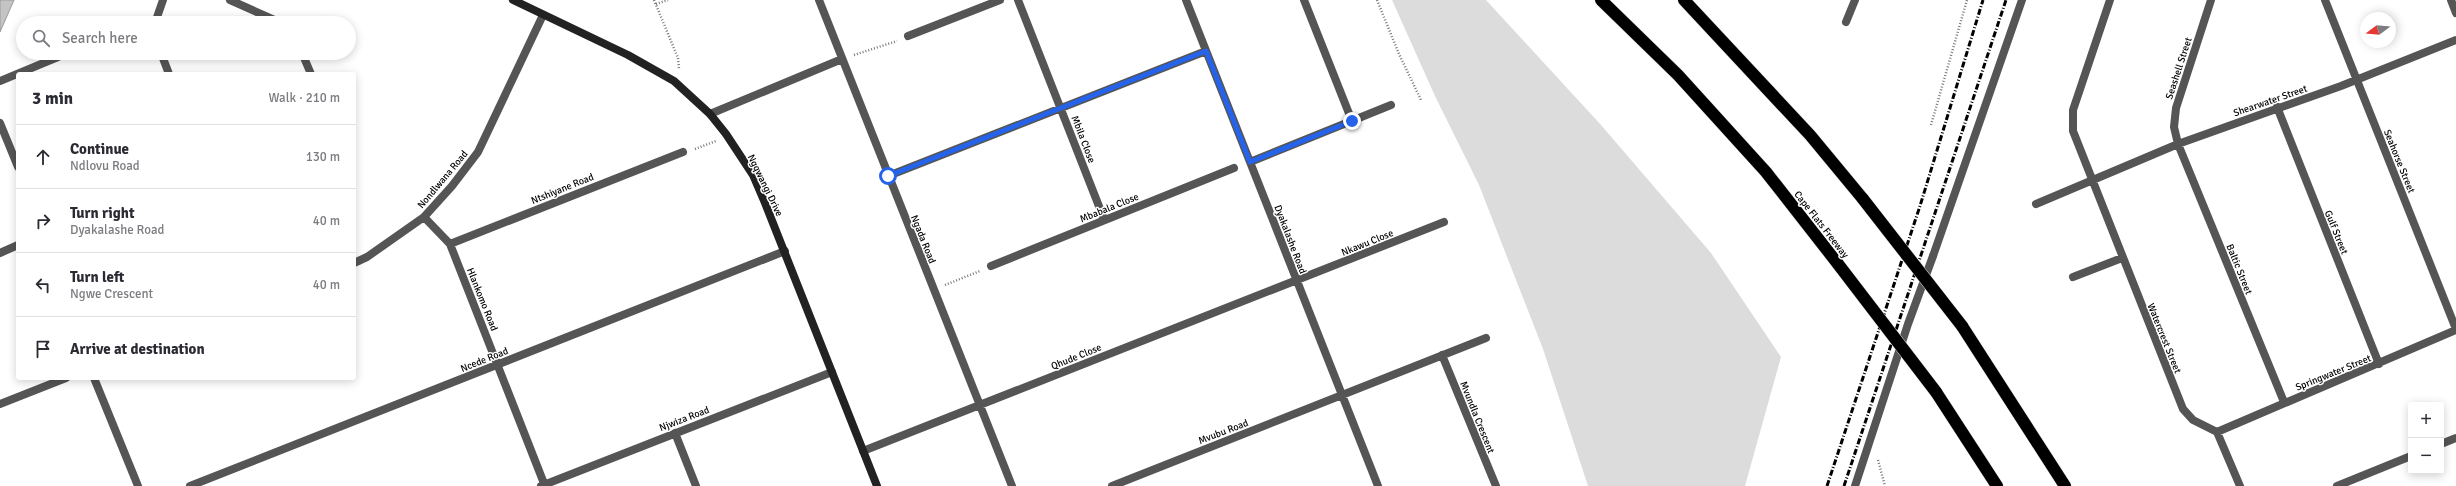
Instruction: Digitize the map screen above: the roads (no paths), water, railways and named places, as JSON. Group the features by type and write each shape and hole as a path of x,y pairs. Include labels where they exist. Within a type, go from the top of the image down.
{"highway":[{"name":"Cape Flats Freeway","path":"1601,0 1678,75 1761,166 1936,392 1997,486"},
{"path":"1684,0 1810,135 1863,199 1962,326 2066,486"}],"street":[{"path":"157,16 163,0"},
{"path":"230,0 265,16"},
{"name":"Ngqwangi Drive","path":"512,0 656,69 688,92 710,114 726,134 752,175 785,250 877,486"},
{"name":"Ngada Road","path":"819,0 1012,486"},
{"path":"908,36 1000,0"},
{"name":"Mbila Close","path":"1018,0 1104,219"},
{"name":"Dyakalashe Road","path":"1186,0 1378,486"},
{"path":"1304,0 1352,121"},
{"path":"1846,22 1855,0"},
{"path":"1855,486 2022,0"},
{"name":"Watercrest Street","path":"2110,0 2073,110 2073,131 2182,409 2193,420 2217,432"},
{"name":"Seashell Street","path":"2178,144 2174,127 2176,108 2211,0"},
{"name":"Seahorse Street","path":"2326,0 2456,330"},
{"path":"2451,0 2456,13"},
{"name":"Nondlwana Road","path":"356,262 367,257 424,217 452,186 478,152 543,15"},
{"name":"Shearwater Street","path":"2092,181 2178,144 2357,79 2456,40"},
{"path":"888,176 1206,51"},
{"path":"710,114 842,59"},
{"path":"20,72 50,60"},
{"path":"164,60 168,72"},
{"path":"305,60 310,72"},
{"path":"0,80 16,74"},
{"path":"1250,162 1391,105"},
{"name":"Gulf Street","path":"2277,107 2379,364"},
{"path":"0,123 16,162"},
{"name":"Baltic Street","path":"2178,144 2284,402"},
{"name":"Ntshiyane Road","path":"450,244 683,152"},
{"name":"Mbabala Close","path":"991,266 1104,219 1234,168"},
{"path":"2036,204 2092,181"},
{"name":"Hlankomo Road","path":"424,217 450,244 498,364 544,486"},
{"name":"Nkawu Close","path":"1297,280 1444,222"},
{"path":"0,252 16,246"},
{"name":"Ncede Road","path":"190,486 785,250"},
{"path":"2073,278 2122,258"},
{"name":"Qhude Close","path":"863,451 1297,280"},
{"name":"Springwater Street","path":"2217,432 2284,402 2379,364 2456,330"},
{"path":"1342,396 1486,338"},
{"name":"Mvundla Crescent","path":"1442,355 1496,486"},
{"name":"Njwiza Road","path":"544,486 832,372"},
{"path":"0,404 61,380"},
{"path":"95,380 138,486"},
{"name":"Mvubu Road","path":"1112,486 1342,396"},
{"path":"2217,432 2240,486"},
{"path":"675,433 696,486"},
{"path":"2444,443 2456,438"},
{"path":"2337,486 2408,457"}],"railway":[{"path":"1827,486 1920,206 1983,0"},
{"path":"1844,486 2006,0"}]}
